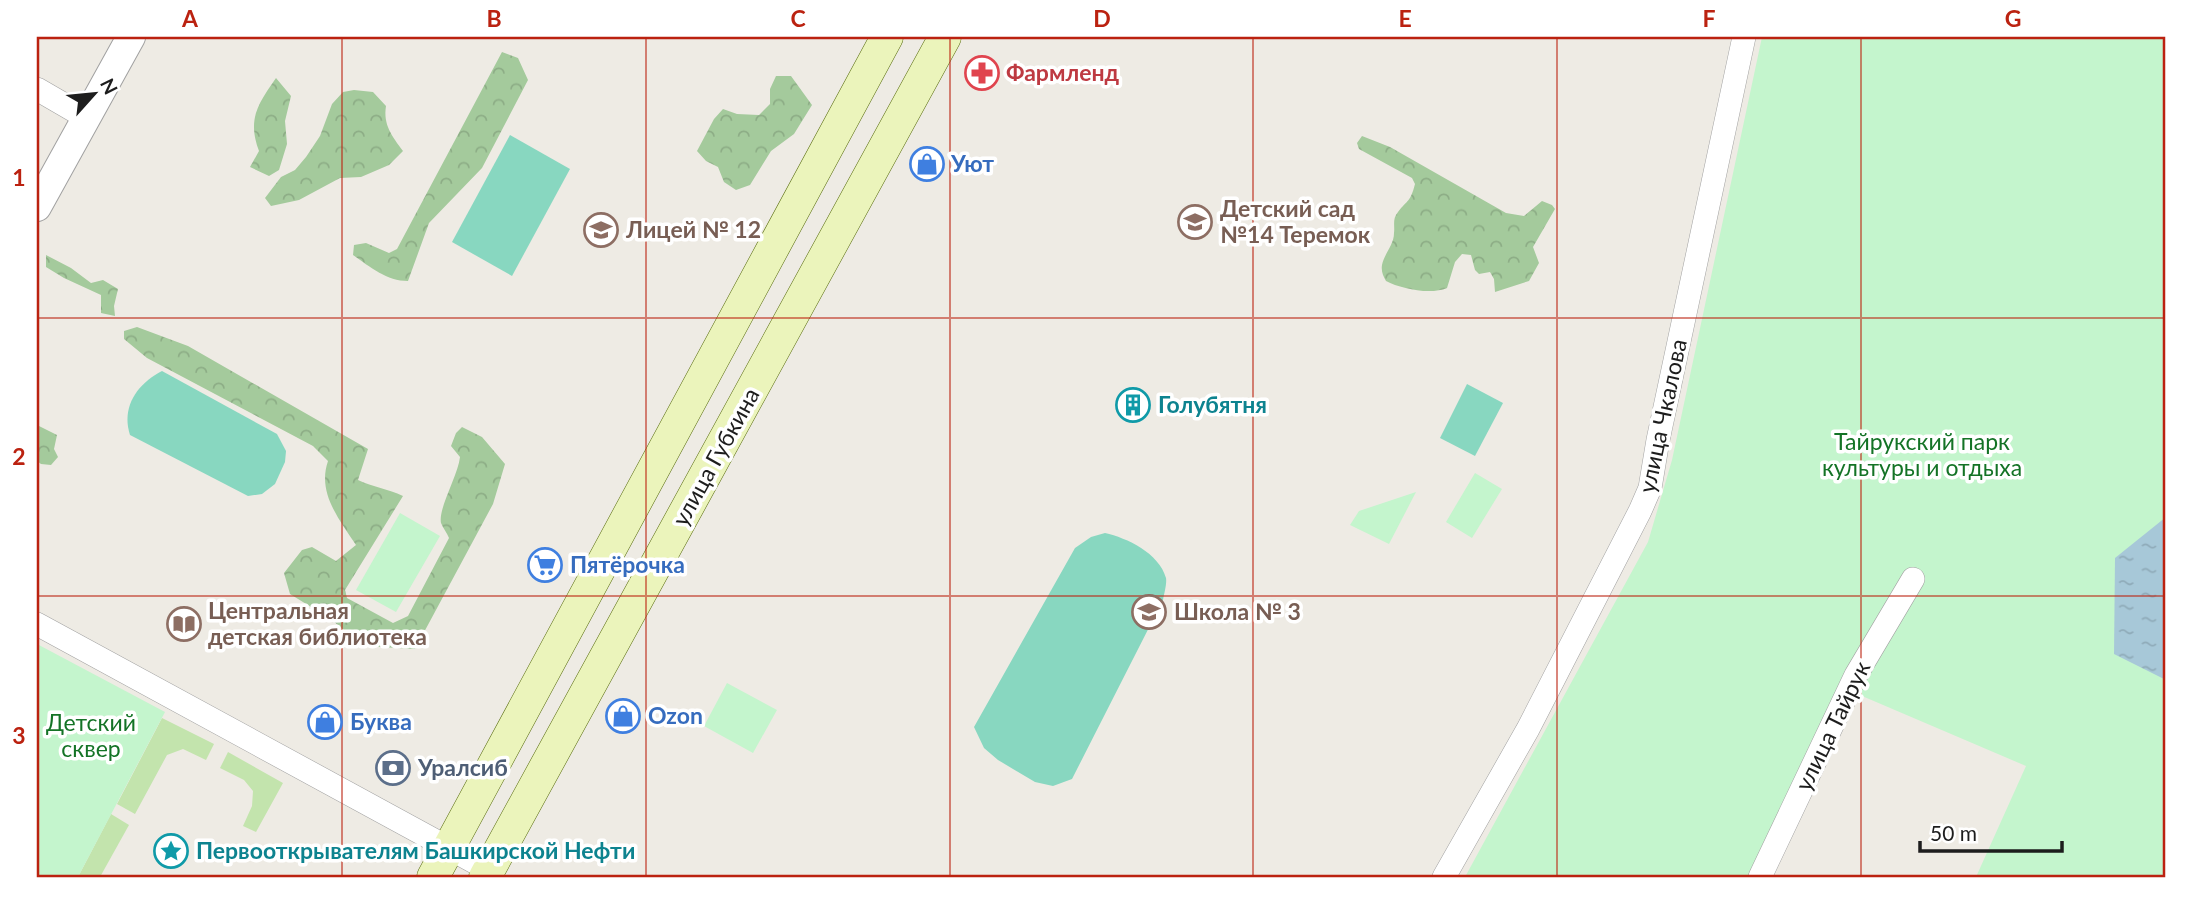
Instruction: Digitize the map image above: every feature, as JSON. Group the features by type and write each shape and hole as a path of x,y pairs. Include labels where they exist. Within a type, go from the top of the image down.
{"main road":[{"path":"433,877 887,37"},
{"name":"улица Губкина","path":"487,873 945,37"}],"street":[{"path":"37,207 131,37"},
{"name":"улица Чкалова","path":"1444,877 1528,729 1650,488 1744,37"},
{"path":"37,89 87,118"},
{"name":"улица Тайрук","path":"1760,877 1856,676 1913,579"},
{"path":"37,624 449,847 487,873"}],"green space":[{"name":"Тайрукский парк культуры и отдыха","path":"1762,37 2166,37 2166,877 1976,877 2026,766 1848,690 1755,877 1465,877 1648,542 1672,460"},
{"path":"502,52 518,58 528,80 482,168 429,223 408,281 393,279 379,272 353,255 354,245 366,243 389,253 397,249"},
{"path":"776,76 791,76 812,105 794,134 771,151 750,185 736,190 724,182 718,167 706,161 697,151 714,119 723,109 737,114 759,115 770,104 770,89"},
{"path":"276,78 291,96 285,121 287,144 279,170 269,176 250,167 259,151 254,130 256,112"},
{"path":"343,92 373,92 386,106 387,125 403,151 389,165 361,177 340,178 299,200 271,206 265,198 281,177 295,170 306,157 320,136 332,104"},
{"path":"510,135 570,169 512,276 452,242"},
{"path":"1362,136 1390,147 1506,213 1524,216 1542,201 1552,205 1555,209 1533,247 1539,263 1529,281 1495,292 1494,279 1490,272 1479,274 1475,270 1471,255 1462,254 1455,262 1447,288 1416,290 1386,281 1382,265 1394,237 1395,217 1410,198 1415,184 1412,178 1359,149 1357,143"},
{"path":"46,255 71,268 91,283 103,280 118,289 115,316 101,313 101,295 46,267"},
{"path":"137,327 188,346 368,449 358,480 403,496 345,590 347,598 393,623 408,616 449,538 441,523 441,517 460,457 451,446 456,433 462,427 482,437 505,464 493,504 415,649 380,647 358,642 332,620 290,594 284,573 302,550 312,547 336,561 356,545 328,495 325,473 328,461 313,446 147,358 124,339 124,331"},
{"path":"162,371 277,434 286,451 285,462 275,484 262,494 248,496 130,435 128,415 133,397 145,383"},
{"path":"1467,384 1503,403 1475,456 1440,438"},
{"path":"37,425 57,435 54,449 58,457 51,465 37,461"},
{"path":"1475,473 1502,489 1472,538 1446,522"},
{"path":"1416,492 1389,544 1350,525 1359,511"},
{"path":"400,513 440,536 396,612 356,590"},
{"path":"1105,533 1132,543 1157,561 1166,578 1163,600 1072,779 1053,786 1035,782 998,760 984,748 974,727 1075,548 1091,537"},
{"name":"Детский сквер","path":"37,644 165,712 78,877 37,877"},
{"path":"727,683 777,710 753,753 704,726"},
{"path":"162,718 214,744 206,760 183,749 167,755 135,814 117,804"},
{"path":"228,752 283,783 256,832 243,826 252,806 253,791 244,780 220,768"},
{"path":"111,814 129,825 100,877 78,877"}],"water":[{"path":"2166,517 2166,680 2114,654 2115,558"}],"place":[{"name":"Фармленд","path":"982,73"},
{"name":"Уют","path":"927,164"},
{"name":"Детский сад №14 Теремок","path":"1195,222"},
{"name":"Лицей № 12","path":"601,230"},
{"name":"Голубятня","path":"1133,405"},
{"name":"Пятёрочка","path":"545,565"},
{"name":"Школа № 3","path":"1149,612"},
{"name":"Центральная детская библиотека","path":"184,624"},
{"name":"Ozon","path":"623,716"},
{"name":"Буква","path":"325,722"},
{"name":"Уралсиб","path":"393,768"},
{"name":"Первооткрывателям Башкирской Нефти","path":"171,851"}]}
